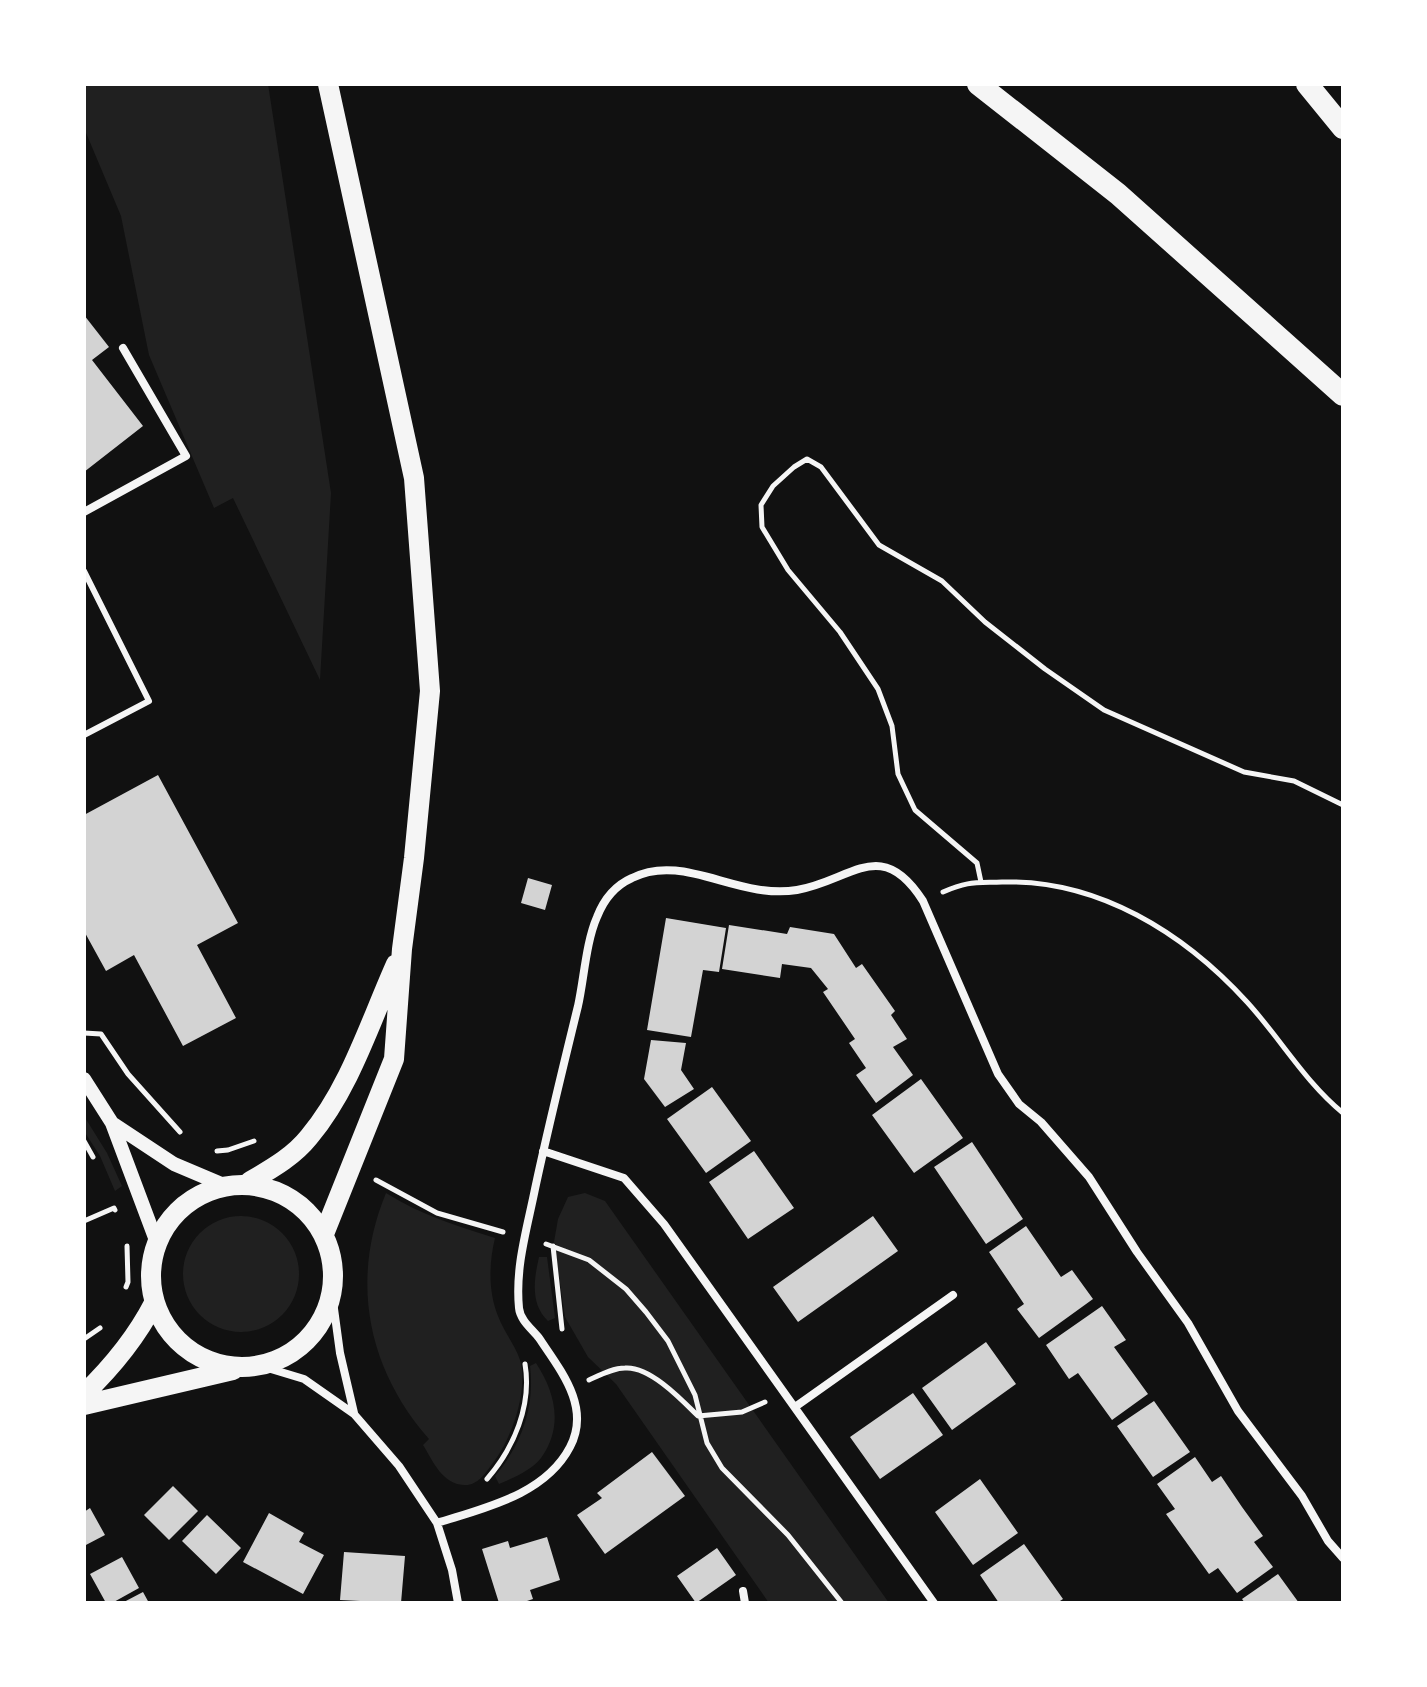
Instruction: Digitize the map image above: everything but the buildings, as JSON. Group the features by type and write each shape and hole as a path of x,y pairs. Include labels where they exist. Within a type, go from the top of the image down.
{"highway":[{"path":"978,84 1118,194 1343,395"},
{"path":"1307,84 1343,128"}],"main road":[{"path":"324,1234 394,1059 402,949 430,691 414,478 328,84"},
{"path":"253,1367 212,1363 187,1350 166,1326 154,1303 150,1269 157,1243 172,1218 196,1197 226,1186 249,1182 281,1163 308,1139 338,1096 402,949"},
{"path":"84,1405 253,1367 284,1357 309,1339 326,1313 332,1294 333,1263 324,1234 301,1205 249,1182"},
{"path":"84,1394 110,1369 141,1328 154,1303"}],"street":[{"path":"84,512 186,456 123,348"},
{"path":"437,1523 507,1499 534,1486 556,1467 571,1446 579,1416 572,1389 519,1314 517,1281 523,1237 595,921 607,895 628,879 650,870 672,869 765,893 799,890 855,869 879,865 912,884 923,901 998,1074 1019,1104 1041,1122 1089,1177 1188,1323 1238,1411 1302,1496 1328,1541 1343,1558"},
{"path":"84,1079 112,1123 157,1243"},
{"path":"112,1123 174,1164 226,1186"},
{"path":"543,1151 624,1178 664,1224 934,1603"},
{"path":"332,1294 340,1353 354,1414"},
{"path":"795,1407 953,1295"},
{"path":"253,1367 304,1379 354,1414 399,1466 437,1523 452,1570 458,1603"},
{"path":"743,1591 745,1603"}],"lane":[{"path":"84,571 149,701 84,735"}],"path":[{"path":"981,882 977,863 915,810 898,774 892,726 878,689 840,632 788,570 762,527 761,505 773,486 807,459 821,467 879,545 942,581 985,622 1104,710 1244,772 1294,781 1343,805"},
{"path":"923,901 964,882 1018,881 1064,886 1104,899 1157,925 1209,963 1249,1004 1298,1067 1343,1113"},
{"path":"84,1033 101,1034 128,1074 188,1140"},
{"path":"209,1151 228,1150 267,1132"},
{"path":"378,1182 437,1213 496,1230"},
{"path":"84,1221 114,1208 118,1218"},
{"path":"122,1295 128,1282 127,1238"},
{"path":"541,1242 589,1260 626,1289 646,1312 668,1341 685,1374 695,1395 707,1443 722,1468 788,1535 842,1603"},
{"path":"543,1345 563,1328 553,1246"},
{"path":"84,1339 110,1321"},
{"path":"477,1486 489,1478 517,1431 527,1378 524,1357"},
{"path":"596,1377 629,1367 641,1371 678,1396 698,1416"},
{"path":"698,1416 742,1412 764,1403 782,1389"}],"shaded area":[{"path":"84,84 268,84 331,493 320,680 233,498 214,508 149,355 121,216 84,128"},
{"path":"84,1116 107,1153 122,1186 115,1191 100,1156 84,1131"},
{"path":"386,1193 426,1214 495,1238 491,1267 492,1297 500,1322 520,1360 522,1386 506,1442 483,1475 469,1485 450,1481 435,1464 423,1445 429,1439 391,1383 379,1353 367,1290 375,1226"},
{"path":"585,1193 605,1201 889,1603 769,1603 616,1384 588,1357 565,1317 554,1242 558,1219 568,1197"},
{"path":"241,1216 263,1221 282,1233 294,1252 299,1274 294,1296 282,1315 263,1327 241,1332 219,1327 200,1315 188,1296 183,1274 188,1252 200,1233 219,1221"},
{"path":"539,1257 547,1257 555,1318 548,1321 536,1299"},
{"path":"536,1363 552,1397 553,1434 537,1462 499,1484 495,1476 513,1451 524,1424 530,1396 530,1366"}]}
